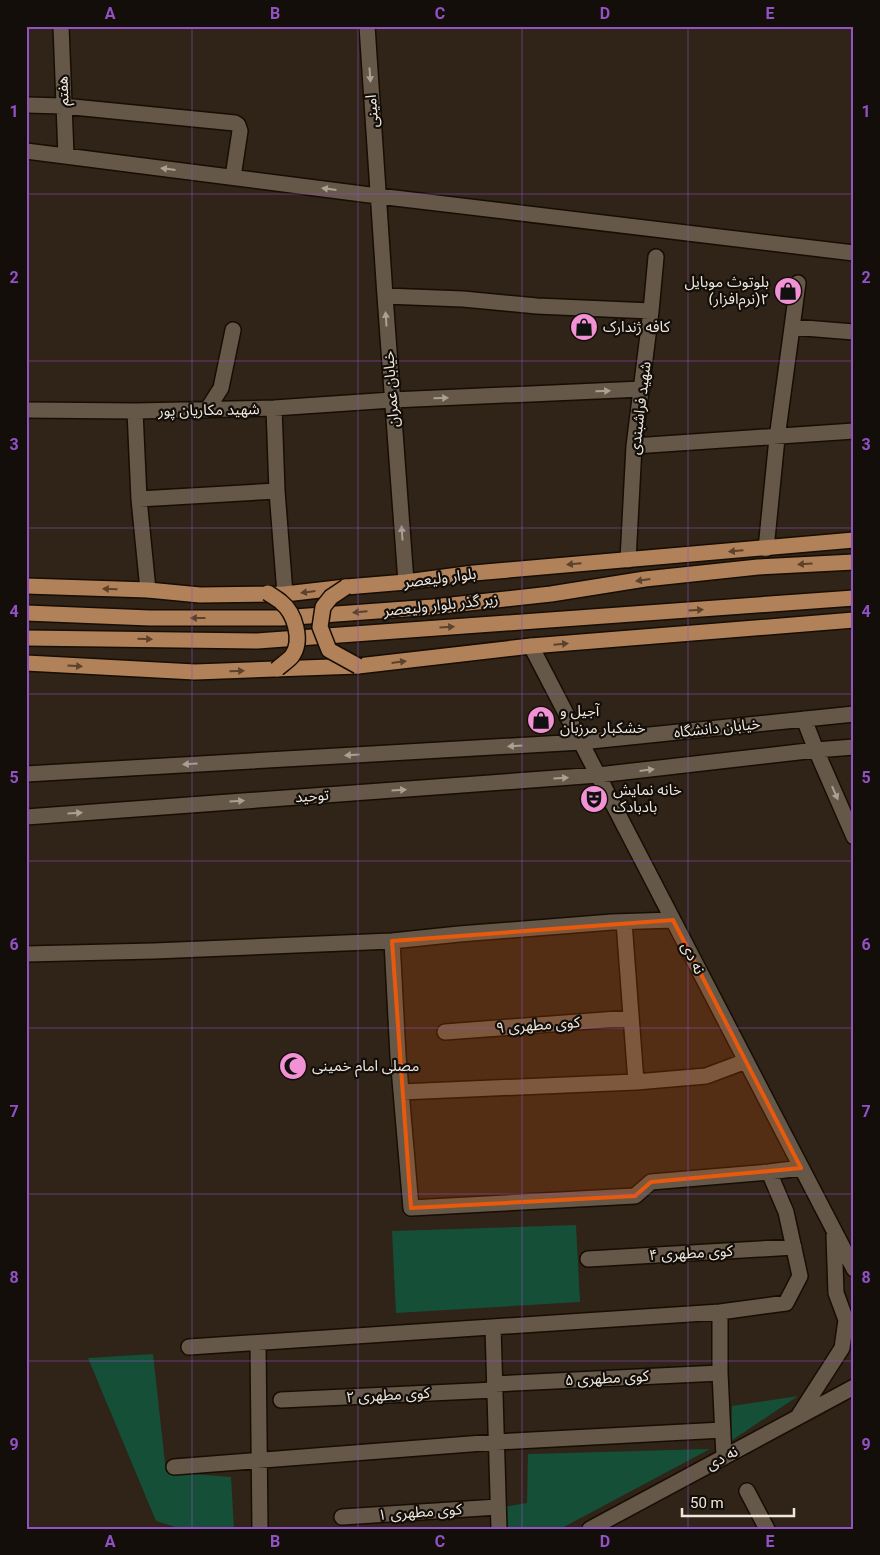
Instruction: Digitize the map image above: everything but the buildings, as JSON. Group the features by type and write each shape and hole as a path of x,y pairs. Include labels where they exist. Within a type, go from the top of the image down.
{"main road":[{"name":"بلوار ولیعصر","path":"26,586 148,590 200,594 285,594 474,573 854,540"},
{"name":"زیر گذر بلوار ولیعصر","path":"26,613 150,618 291,617 443,606 551,594 645,579 758,567 854,562"},
{"path":"346,587 331,597 323,607 320,627 329,650 358,666"},
{"path":"268,593 282,602 289,610 294,620 296,631 296,642 292,656 277,669"},
{"path":"26,638 257,641 854,598"},
{"path":"26,663 195,672 358,666 531,646 854,620"}],"street":[{"name":"هفتم","path":"62,26 66,156"},
{"name":"امینی","path":"367,26 378,196"},
{"path":"26,105 63,106 234,123 240,131 233,178"},
{"path":"26,151 378,196 854,253"},
{"name":"خیابان عمران","path":"378,196 406,582"},
{"name":"شهید فراشبندی","path":"628,560 634,446 656,257"},
{"path":"766,548 777,438 798,283"},
{"path":"385,296 651,311"},
{"path":"792,327 854,332"},
{"path":"207,410 220,388 232,330"},
{"name":"شهید مکاریان پور","path":"26,410 135,411 274,408 392,400 642,389"},
{"path":"274,408 277,492 285,594"},
{"path":"135,411 139,499 148,590"},
{"path":"634,446 854,432"},
{"path":"139,499 277,492"},
{"name":"نه دی","path":"531,646 854,1269"},
{"name":"خیابان دانشگاه","path":"581,742 854,714"},
{"path":"804,719 854,837"},
{"path":"26,774 581,742"},
{"path":"598,776 854,747"},
{"name":"توحید","path":"26,817 598,776"},
{"path":"26,954 154,951 392,941 459,934 673,920"},
{"path":"624,922 636,1082"},
{"path":"392,941 401,1092 412,1208 635,1196 651,1182 802,1168"},
{"name":"کوی مطهری ۹","path":"444,1032 631,1018"},
{"path":"401,1092 636,1082 706,1076 746,1061"},
{"path":"189,1347 720,1312 786,1302 800,1276 786,1212 769,1172"},
{"path":"797,1417 842,1348 846,1320 836,1293 834,1231"},
{"name":"کوی مطهری ۴","path":"588,1259 794,1247"},
{"path":"720,1312 720,1373 724,1457"},
{"path":"492,1327 498,1529"},
{"path":"258,1343 260,1529"},
{"name":"کوی مطهری ۵","path":"495,1387 720,1373"},
{"name":"کوی مطهری ۲","path":"281,1400 495,1387"},
{"name":"نه دی","path":"590,1529 854,1387"},
{"path":"174,1467 496,1442 723,1430"},
{"path":"747,1492 767,1529"},
{"name":"کوی مطهری ۱","path":"342,1517 498,1507"}],"highlighted area":[{"path":"673,920 801,1168 651,1182 635,1196 411,1208 392,941"}],"green space":[{"path":"576,1225 580,1302 396,1313 392,1231"},
{"path":"153,1354 166,1472 231,1477 234,1529 182,1529 156,1521 88,1358"},
{"path":"798,1396 731,1441 732,1406"},
{"path":"710,1449 560,1529 507,1529 503,1507 527,1503 528,1454"}],"place":[{"name":"بلوتوث موبایل (نرم‌افزار)۲","path":"788,291"},
{"name":"کافه ژندارک","path":"584,327"},
{"name":"آجیل و خشکبار مرزبان","path":"541,720"},
{"name":"خانه نمایش بادبادک","path":"594,799"},
{"name":"مصلی امام خمینی","path":"293,1066"}]}
